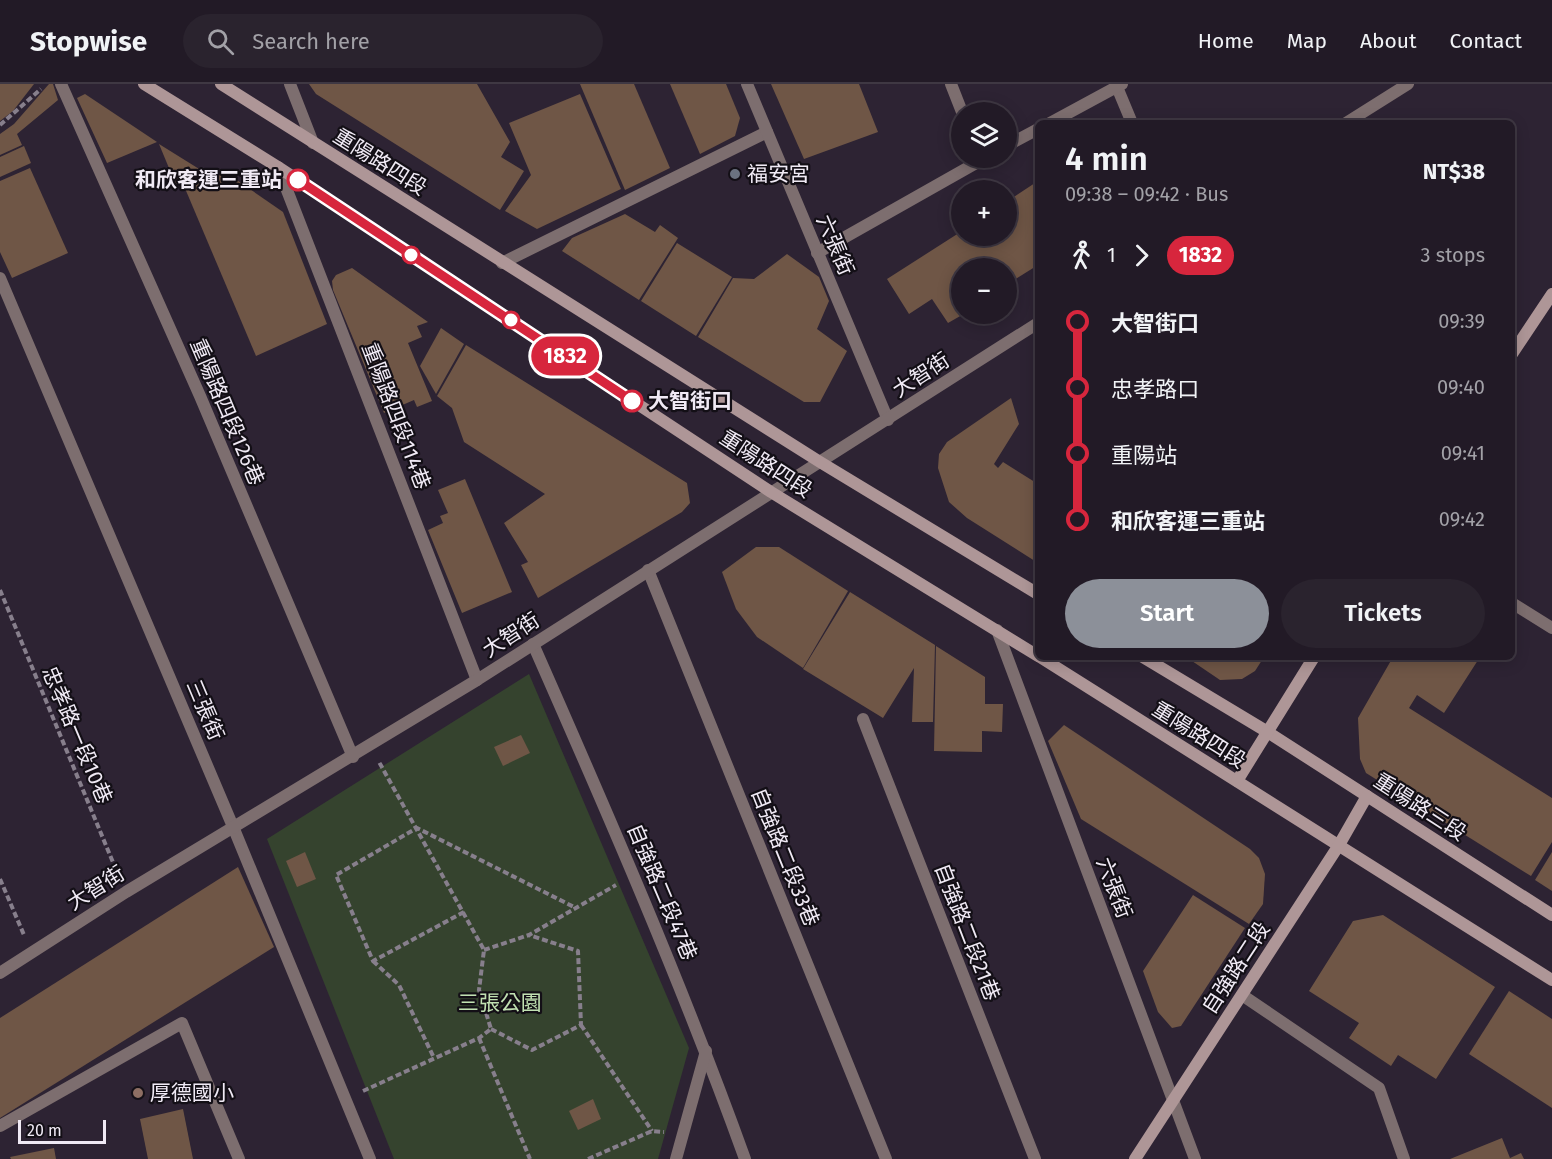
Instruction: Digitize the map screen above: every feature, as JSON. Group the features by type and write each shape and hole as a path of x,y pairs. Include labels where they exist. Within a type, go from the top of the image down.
{"main road":[{"name":"重陽路四段","path":"144,84 278,166 771,492 1035,654"},
{"name":"重陽路四段","path":"221,84 820,462 1035,592"},
{"path":"1515,350 1552,294"},
{"name":"重陽路四段","path":"1045,660 1339,845"},
{"name":"重陽路四段","path":"1148,660 1266,731"},
{"path":"1237,781 1312,660"},
{"name":"重陽路三段","path":"1266,731 1552,915"},
{"name":"自強路二段","path":"1135,1159 1339,845 1367,796"},
{"path":"1339,845 1552,980"}],"street":[{"name":"重陽路四段126巷","path":"61,84 200,396 352,757"},
{"path":"290,84 313,143"},
{"name":"六張街","path":"747,84 888,420"},
{"path":"951,84 958,102"},
{"path":"1351,120 1408,84"},
{"path":"1056,120 1120,85 1131,120"},
{"path":"1017,140 1035,131"},
{"path":"502,263 767,132"},
{"name":"重陽路四段114巷","path":"278,166 477,680"},
{"path":"817,253 965,168"},
{"name":"三張街","path":"0,278 234,829 370,1159"},
{"name":"大智街","path":"0,973 126,892 234,829 477,680 1035,325"},
{"name":"自強路二段33巷","path":"648,570 886,1159"},
{"path":"1515,605 1552,628"},
{"name":"六張街","path":"997,630 1195,1159"},
{"name":"自強路二段47巷","path":"533,644 635,875 706,1051 745,1159"},
{"name":"自強路二段21巷","path":"863,718 1035,1159"},
{"path":"1242,995 1379,1088 1404,1159"},
{"path":"0,1126 182,1023 239,1159"},
{"path":"676,1159 706,1051"}],"path":[{"path":"0,125 46,84"},
{"name":"忠孝路一段10巷","path":"0,590 126,892"},
{"path":"370,745 484,950 479,990 491,1029 532,1050 581,1025"},
{"path":"417,828 574,907"},
{"path":"417,828 336,875 373,961 399,985 434,1058"},
{"path":"484,950 529,935 574,907 635,875"},
{"path":"0,879 31,953"},
{"path":"373,961 464,912"},
{"path":"529,935 578,951 581,1025 652,1131"},
{"path":"345,1099 479,1038 491,1029"},
{"path":"479,1038 530,1159"},
{"path":"588,1159 652,1131 682,1135"}],"green space":[{"name":"三張公園","path":"529,674 689,1048 658,1159 394,1159 267,839"}],"building":[{"path":"0,84 34,84 13,111 0,121"},
{"path":"49,84 53,84 58,100 17,134 22,145 0,155 0,134 14,124"},
{"path":"309,84 477,84 510,142 501,157 524,171 500,210 316,94"},
{"path":"580,84 634,84 670,168 625,190"},
{"path":"670,84 726,84 740,118 735,136 700,154"},
{"path":"771,84 859,84 878,132 804,159"},
{"path":"85,94 157,142 107,163 77,98"},
{"path":"580,94 621,189 537,229 505,211 531,175 509,123"},
{"path":"159,144 204,172 176,185"},
{"path":"24,146 31,163 0,177 0,157"},
{"path":"30,168 68,253 12,278 0,252 0,181"},
{"path":"221,169 283,212 327,324 256,356 184,186"},
{"path":"1035,183 1035,267 1017,278 1017,258 951,258 951,321 948,323 932,299 909,314 887,279 951,238 951,246 1017,246 1017,195"},
{"path":"625,214 655,232 660,225 678,238 639,300 562,251 572,238"},
{"path":"677,243 732,277 696,336 641,301"},
{"path":"787,254 819,277 829,301 817,329 847,351 820,402 804,402 698,337 733,278 754,279"},
{"path":"352,268 428,322 417,326 422,337 408,343 432,401 417,407 414,400 384,413 333,290 332,281 336,275"},
{"path":"441,328 464,344 436,394 420,366"},
{"path":"466,345 687,483 690,503 682,512 538,598 521,565 528,562 504,523 545,494 464,442 452,408 437,396"},
{"path":"1011,398 1019,424 994,464 998,468 1003,462 1035,482 1035,561 967,518 949,502 938,468 939,454 947,442"},
{"path":"465,479 512,592 462,613 428,530 443,523 440,516 448,513 438,490"},
{"path":"756,547 779,547 848,591 803,668 757,637 736,609 722,572"},
{"path":"850,592 935,645 933,722 912,722 914,668 883,718 803,669"},
{"path":"936,646 985,677 985,704 1003,704 1002,732 982,731 982,752 934,751"},
{"path":"1262,660 1255,671 1242,679 1220,680 1192,661"},
{"path":"1391,660 1478,660 1444,713 1417,695 1409,708 1552,798 1552,842 1531,876 1366,773 1360,759 1358,718"},
{"path":"1064,725 1250,849 1259,858 1265,874 1263,904 1249,924 1081,819 1048,741"},
{"path":"521,735 530,753 503,766 494,747"},
{"path":"305,852 316,879 297,887 286,861"},
{"path":"1552,852 1552,891 1535,880"},
{"path":"238,867 274,947 0,1118 0,1018"},
{"path":"1193,895 1245,928 1181,1026 1172,1028 1158,1012 1143,971"},
{"path":"1383,915 1495,987 1436,1079 1398,1055 1391,1066 1349,1038 1359,1023 1309,991 1353,921"},
{"path":"1509,991 1552,1019 1552,1108 1469,1054"},
{"path":"593,1099 601,1119 578,1130 569,1111"},
{"path":"183,1109 193,1159 148,1159 140,1119"},
{"path":"1502,1138 1510,1158 1521,1153 1524,1159 1450,1159"},
{"path":"54,1148 56,1159 11,1159 10,1157"}],"bus line":[{"name":"1832","path":"298,180 632,401"}],"place":[{"name":"福安宮","path":"735,174"},
{"name":"和欣客運三重站","path":"298,180"},
{"name":"大智街口","path":"632,401"},
{"name":"厚德國小","path":"138,1093"}]}
